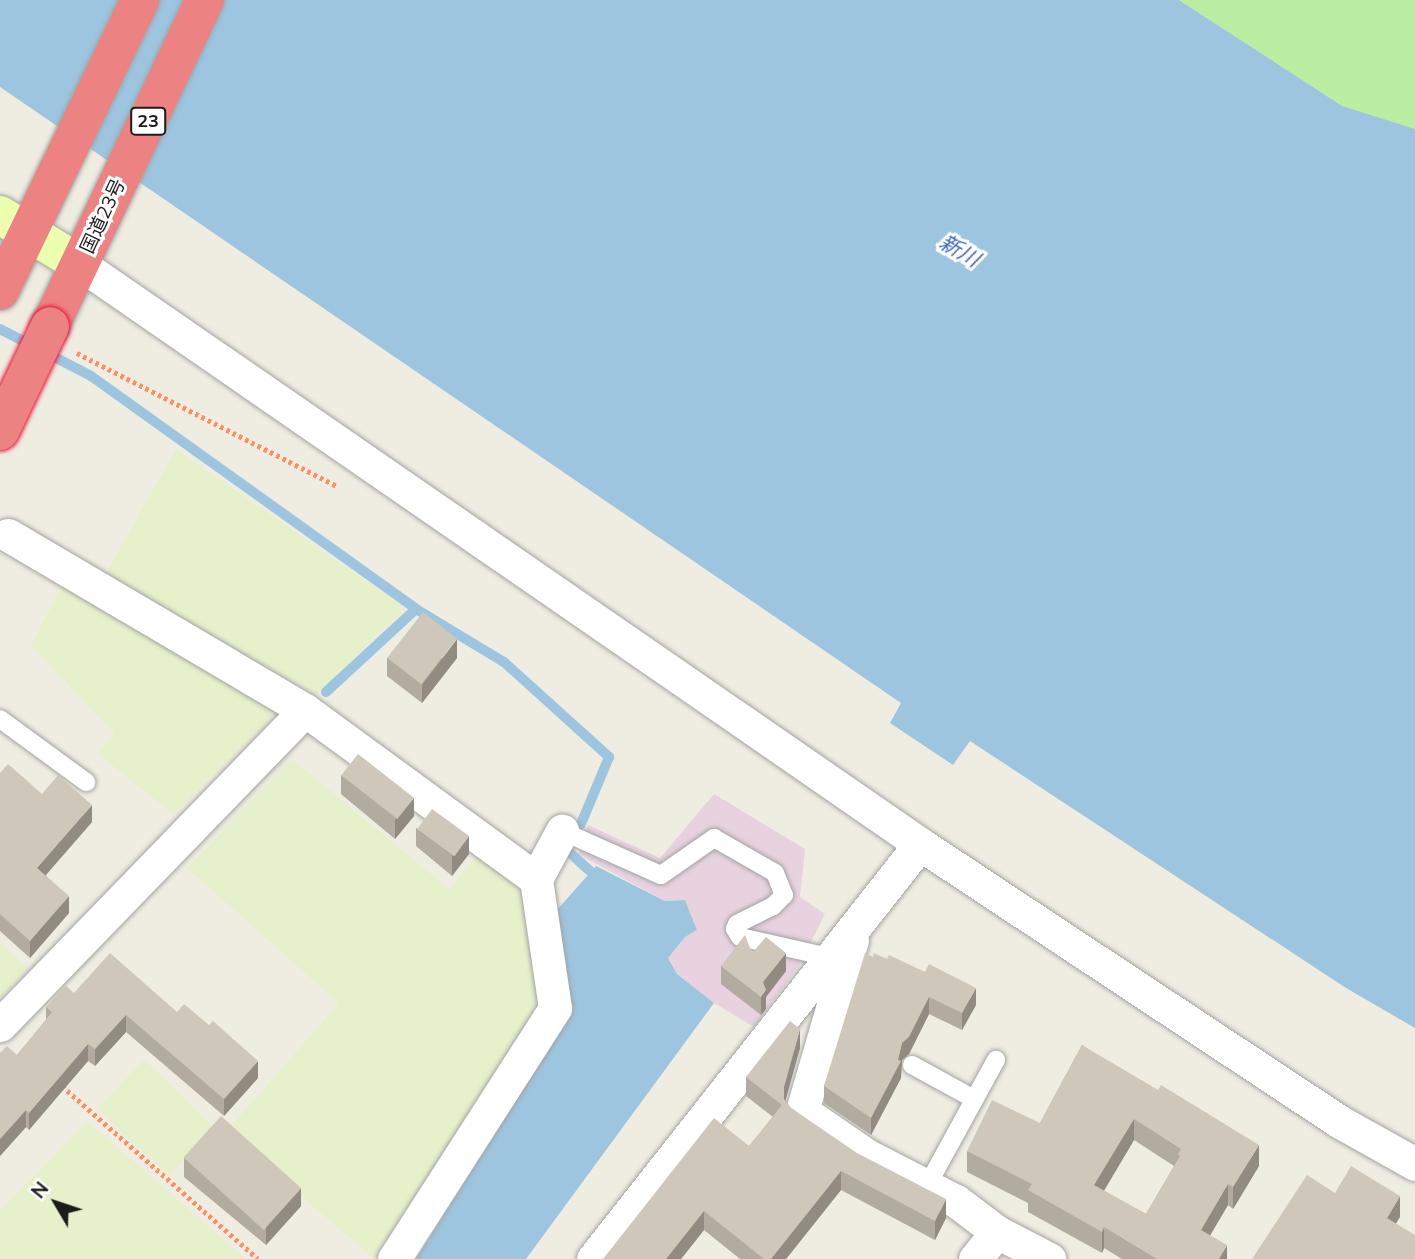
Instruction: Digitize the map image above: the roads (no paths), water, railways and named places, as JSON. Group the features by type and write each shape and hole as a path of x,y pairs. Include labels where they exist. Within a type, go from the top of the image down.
{"highway":[{"path":"0,291 23,220 140,0"},
{"name":"国道23号","path":"0,431 58,336 85,253 205,0"}],"street":[{"path":"23,220 85,253 920,844 1340,1122 1415,1164"},
{"path":"3,540 305,710 536,879"},
{"path":"0,1025 305,710"},
{"path":"394,1259 555,1008 536,879 562,831"},
{"path":"593,1259 859,918 920,844"},
{"path":"859,918 802,1111 868,1156 956,1201 997,1232 1049,1259"},
{"path":"975,1259 997,1232"}],"lane":[{"path":"0,719 86,782"},
{"path":"562,831 660,875 714,838 775,873 784,895 773,906 737,924 735,929 740,937 829,957"},
{"path":"927,1186 996,1060"},
{"path":"912,1065 974,1099"}],"water":[{"name":"新川","path":"0,0 1179,0 1342,106 1415,129 1415,1028 1346,988 970,741 953,765 890,723 901,703 0,87"},
{"path":"596,866 665,901 685,900 697,930 685,937 668,958 677,974 714,1003 526,1259 416,1259 567,1020 556,911"}],"waterway":[{"path":"0,329 91,376 416,609 504,662 609,757 581,824"},
{"path":"326,692 416,609"},
{"path":"570,853 600,880"}]}
